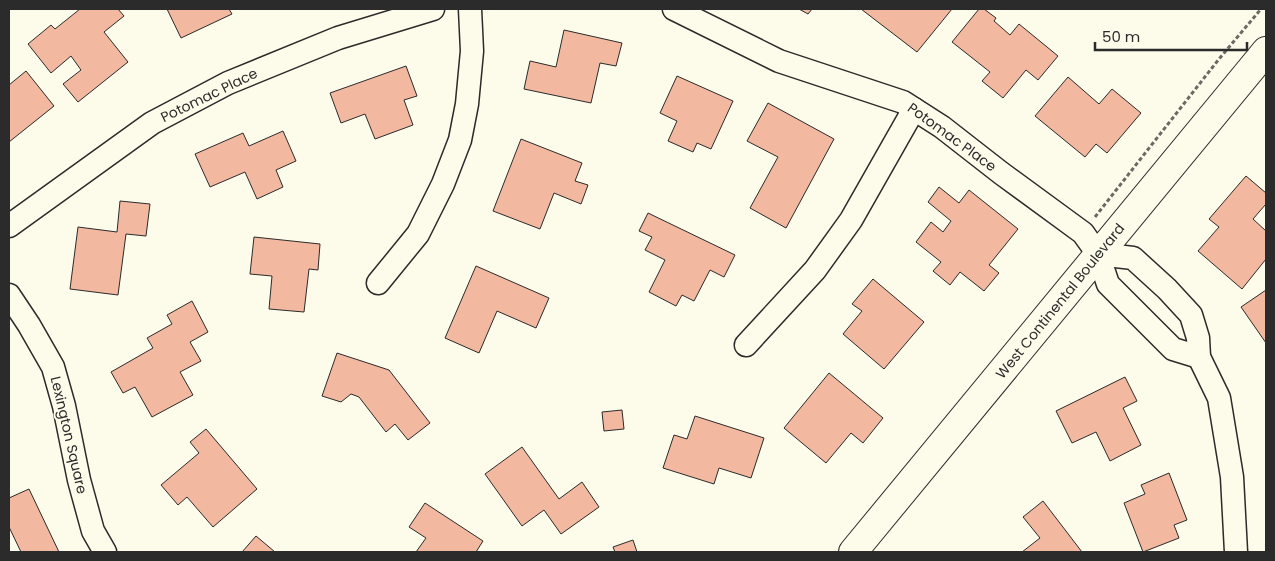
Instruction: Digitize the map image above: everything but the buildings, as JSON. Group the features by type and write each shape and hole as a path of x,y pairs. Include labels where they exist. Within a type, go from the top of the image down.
{"main road":[{"name":"West Continental Boulevard","path":"853,552 1090,244 1266,51"}],"street":[{"name":"Potomac Place","path":"9,226 152,122 228,83 338,38 433,9"},
{"path":"378,283 418,234 443,184 460,140 467,104 472,51 470,9"},
{"name":"Potomac Place","path":"677,9 779,61 903,102 942,127 1090,244"},
{"path":"746,345 815,270 846,228 914,109"},
{"path":"1090,244 1108,284 1172,349 1199,358"},
{"path":"1090,244 1133,258 1167,289 1191,315 1198,338 1199,358 1219,398 1232,477 1236,552"},
{"name":"Lexington Square","path":"9,296 29,325 53,367 64,406 79,480 93,531 105,552"}],"path":[{"path":"1090,244 1219,59 1262,9"}]}
